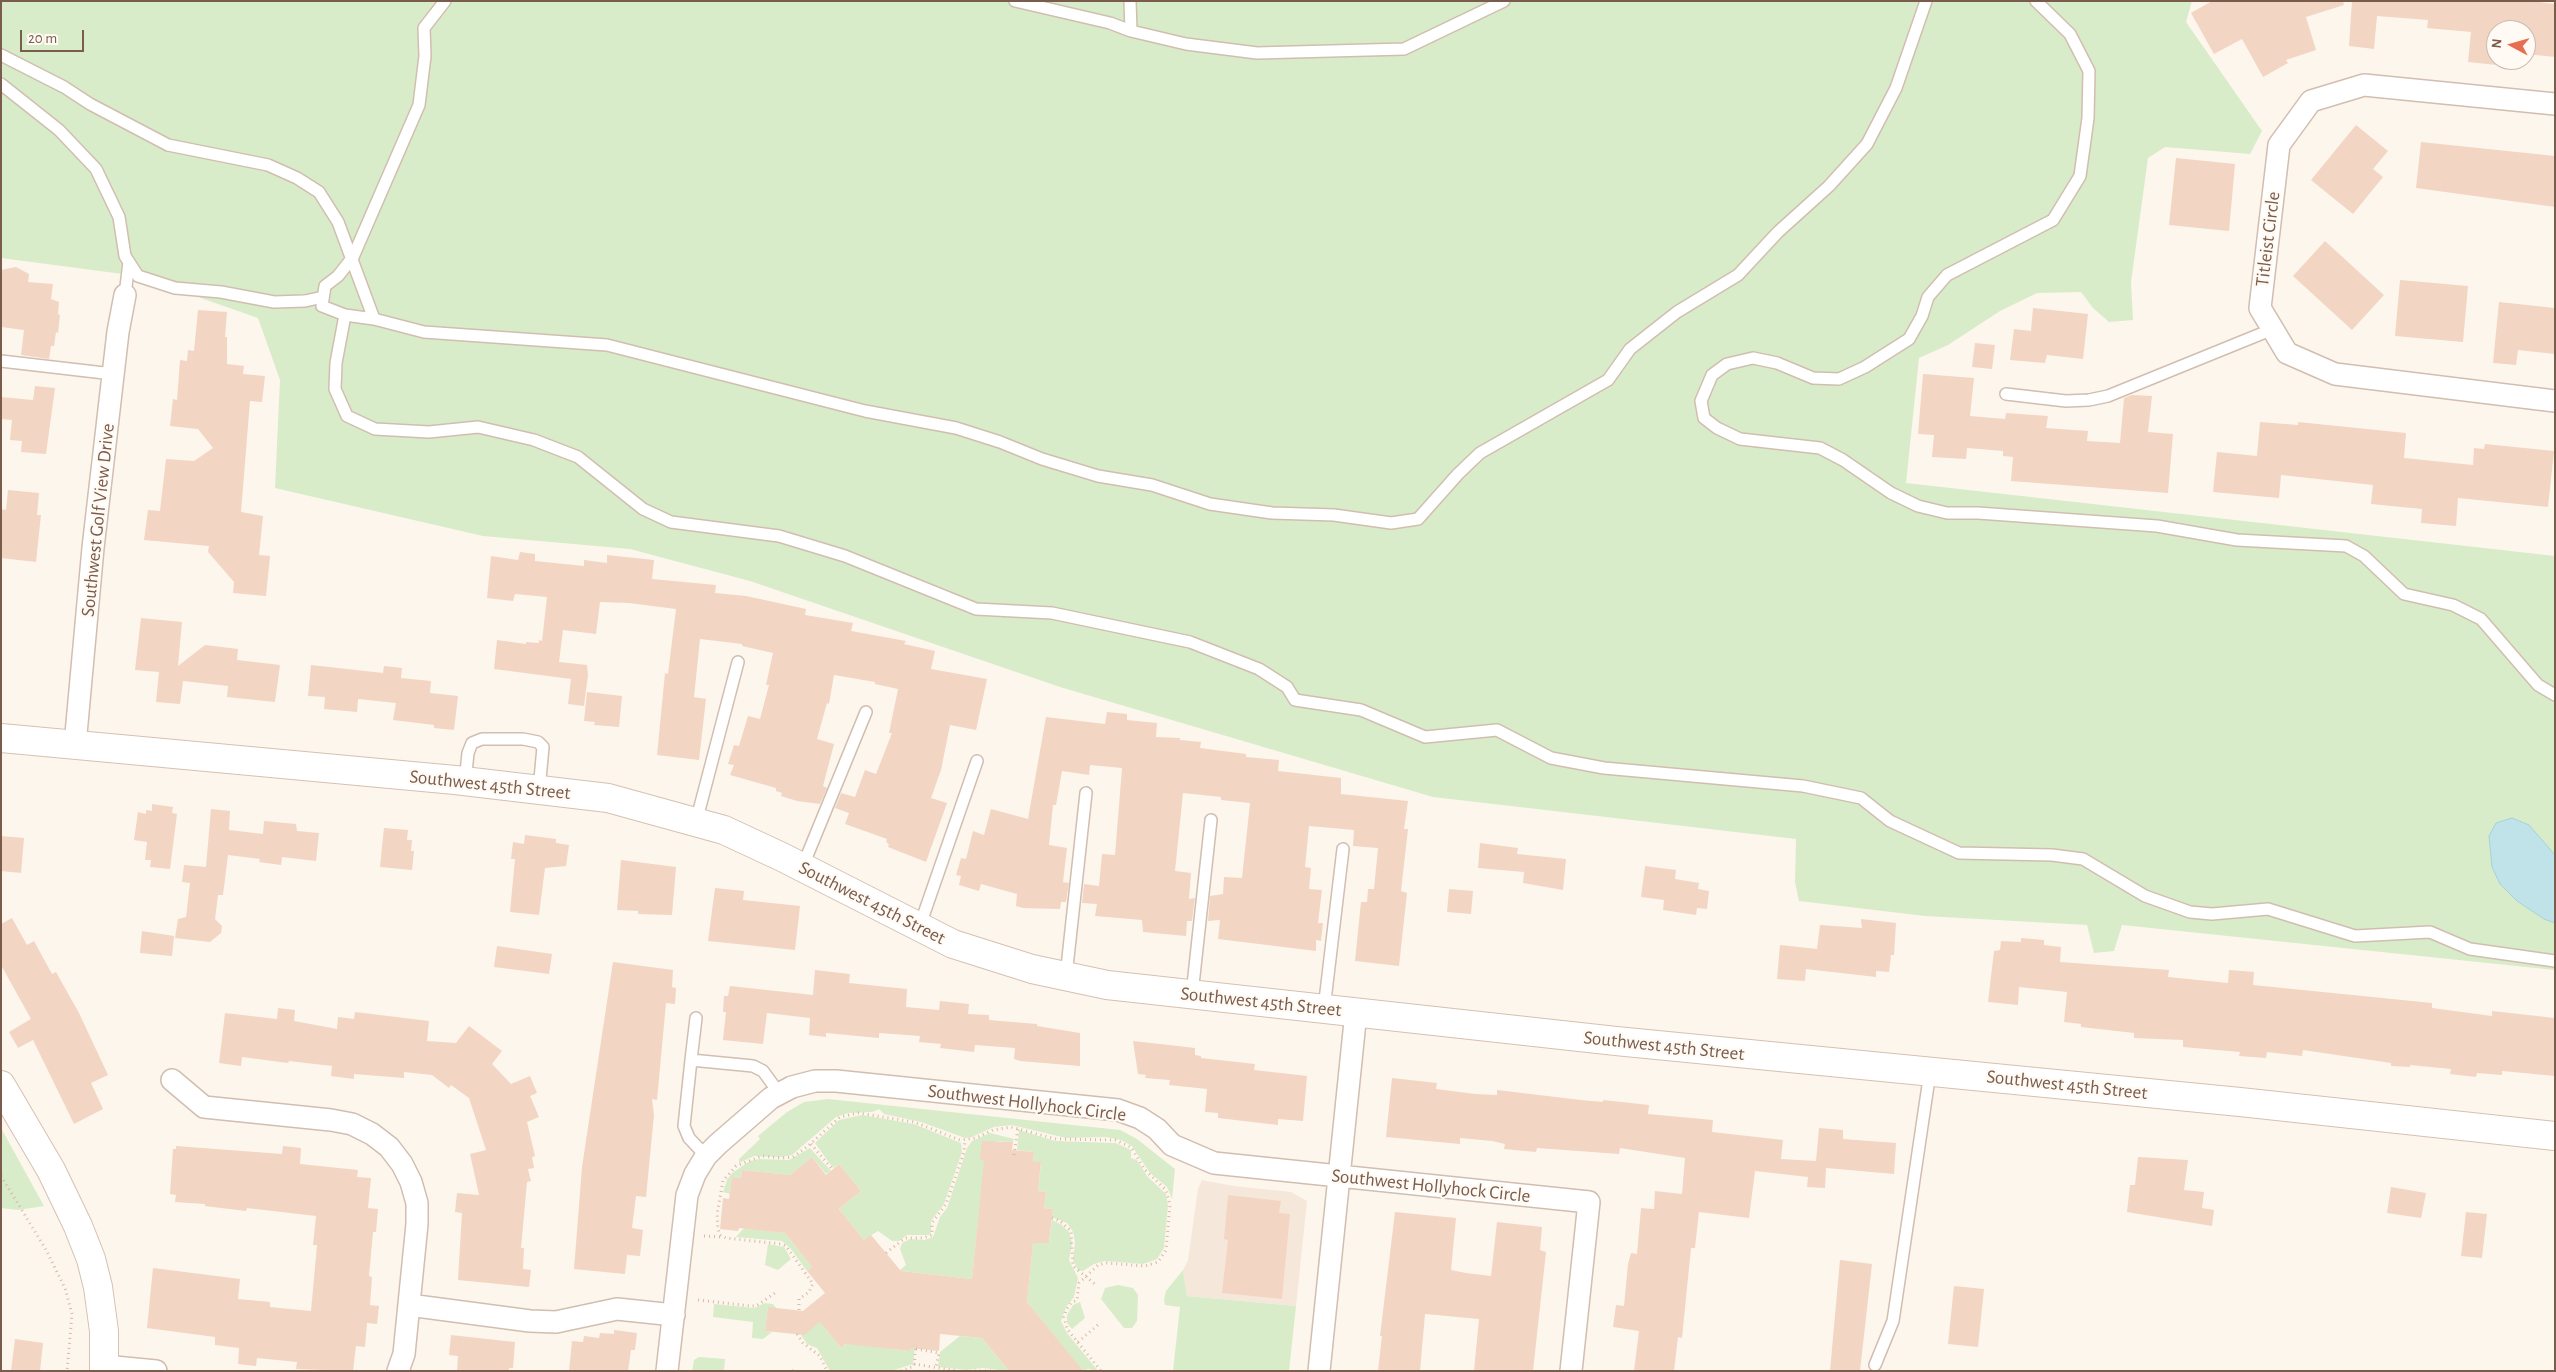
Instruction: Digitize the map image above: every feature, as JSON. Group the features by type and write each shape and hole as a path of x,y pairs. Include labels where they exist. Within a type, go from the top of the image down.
{"street":[{"name":"Titleist Circle","path":"2555,104 2364,85 2310,100 2279,145 2260,308 2287,353 2335,374 2555,401"},
{"name":"Southwest Golf View Drive","path":"75,745 93,548 113,374 125,295"},
{"name":"Southwest 45th Street","path":"1,738 465,782 608,798 724,830 953,944 1032,969 1107,984 1616,1041 2555,1136"},
{"path":"1319,1371 1356,1012"},
{"path":"172,1080 204,1107 331,1120 352,1124 372,1134 389,1147 411,1182 416,1203 417,1224 404,1354 398,1371"},
{"name":"Southwest Hollyhock Circle","path":"667,1371 687,1195 695,1174 706,1156 779,1093 815,1081 836,1081 1118,1110 1140,1118 1157,1129 1172,1145 1214,1163 1589,1202 1571,1371"},
{"path":"1,1085 51,1170 88,1251 98,1287 104,1331 104,1368 156,1371"},
{"path":"409,1305 530,1321 556,1322 617,1309 674,1315"}],"lane":[{"path":"445,1 424,28 425,56 418,105 353,257 338,276 324,286 322,306 345,315 374,319 424,332 607,345 865,410 956,428 1098,476 1152,485 1210,504 1272,513 1334,515 1391,523 1418,520 1458,474 1480,453 1608,380 1630,349 1677,312 1738,275 1778,232 1829,186 1867,144 1896,88 1926,1"},
{"path":"1015,1 1110,23 1131,31 1186,44 1257,53 1404,49 1504,1"},
{"path":"1130,1 1131,31"},
{"path":"2036,1 2070,34 2089,71 2088,118 2080,176 2053,220 1947,275 1928,297 1922,316 1909,340 1865,367 1839,379 1813,378 1778,363 1753,358 1727,364 1712,375 1701,401 1704,418 1716,428 1740,439 1820,448 1843,460 1891,493 1918,506 1946,513 1978,513 2157,526 2237,540 2346,546 2364,556 2404,594 2453,606 2481,619 2538,685 2555,695"},
{"path":"1,56 64,87 90,104 168,145 268,165 297,178 319,192 338,222 353,257 374,319"},
{"path":"1,84 58,130 96,169 119,217 125,256 138,276 175,288 221,292 274,302 305,301 323,297"},
{"path":"125,295 129,262"},
{"path":"345,315 336,363 334,389 347,416 375,429 429,432 478,428 534,440 578,457 643,509 671,522 779,536 845,556 976,609 1052,613 1190,642 1259,669 1287,687 1295,700 1361,710 1425,737 1497,730 1551,758 1604,768 1803,786 1862,798 1890,821 1958,853 2052,854 2084,859 2145,896 2190,912 2212,914 2268,909 2355,936 2430,932 2470,949 2555,961"},
{"path":"2006,394 2066,401 2089,400 2108,396 2273,330"},
{"path":"1,361 113,374"},
{"path":"696,822 738,662"},
{"path":"802,868 866,712"},
{"path":"465,782 468,752 472,743 482,739 523,739 538,742 543,747 539,790"},
{"path":"919,928 977,761"},
{"path":"1066,976 1086,793"},
{"path":"1192,994 1211,820"},
{"path":"1324,1009 1343,849"},
{"path":"696,1018 684,1126 689,1138 706,1156"},
{"path":"692,1060 753,1066 764,1071 779,1093"},
{"path":"1875,1365 1893,1321 1930,1072"}],"path":[{"path":"723,1237 718,1229 716,1214 723,1181 728,1174 736,1166 752,1158 762,1156 788,1158 811,1144 840,1117 858,1113 914,1122 950,1137 965,1140 1002,1128 1018,1128 1056,1139 1105,1139 1124,1144 1131,1147 1145,1170 1166,1190 1170,1205 1166,1250 1158,1262 1144,1266 1107,1263 1098,1265 1083,1277 1079,1283 1077,1300 1071,1303 1064,1317 1067,1329 1101,1371"},
{"path":"1014,1155 1018,1128"},
{"path":"886,1253 905,1238 923,1238 932,1235 932,1223 946,1204 964,1152 965,1140"},
{"path":"811,1144 832,1170"},
{"path":"1,1176 44,1248 69,1300 72,1314 72,1330 67,1371"},
{"path":"1052,1218 1060,1221 1071,1232 1073,1266 1083,1277 1096,1285"},
{"path":"711,1236 786,1246 813,1284 809,1292 798,1299 799,1310"},
{"path":"698,1300 752,1306 775,1294"},
{"path":"1078,1342 1100,1322"},
{"path":"797,1334 803,1343 820,1356 828,1371"},
{"path":"901,1371 912,1367 914,1364 916,1347 938,1353 936,1367"},
{"path":"914,1364 958,1371"},
{"path":"975,1371 994,1371"}],"shaded area":[{"path":"1202,1180 1234,1186 1291,1192 1307,1201 1296,1306 1187,1296 1183,1270 1188,1260 1198,1189"}],"green space":[{"path":"1,1 2192,1 2186,22 2262,131 2250,154 2165,147 2148,158 2131,282 2133,320 2109,322 2093,308 2081,292 2037,293 2000,311 1948,345 1919,358 1906,483 2555,556 2555,970 2122,925 2114,951 2094,953 2087,925 1925,916 1799,901 1795,882 1796,839 1433,797 1060,687 750,581 630,549 483,536 275,488 280,380 258,318 138,276 1,258"},
{"path":"828,1099 1120,1130 1137,1139 1175,1169 1172,1199 1167,1187 1150,1173 1132,1146 1121,1140 1106,1137 1066,1138 1012,1125 994,1127 972,1137 965,1138 921,1122 884,1114 879,1109 872,1112 848,1113 836,1117 792,1155 782,1157 754,1156 739,1163 739,1159 760,1139 758,1136 787,1112 804,1102"},
{"path":"862,1115 914,1124 961,1143 962,1152 944,1204 931,1221 931,1232 929,1235 907,1235 899,1241 892,1241 878,1231 864,1240 839,1209 861,1191 839,1164 833,1168 815,1143 839,1120"},
{"path":"1,1128 44,1206 18,1210 1,1208"},
{"path":"1019,1130 1055,1141 1116,1143 1131,1150 1131,1158 1137,1160 1147,1176 1166,1194 1168,1206 1164,1248 1157,1259 1143,1264 1105,1261 1094,1264 1083,1271 1078,1270 1073,1260 1075,1242 1073,1232 1067,1223 1052,1217 1053,1209 1044,1208 1046,1192 1038,1191 1041,1163 1033,1162 1034,1152 1017,1150"},
{"path":"990,1133 1014,1139 1013,1142 997,1141 984,1166 972,1279 901,1271 906,1265 900,1249 902,1243 910,1239 924,1240 933,1237 940,1217 947,1208 967,1148 972,1141"},
{"path":"810,1148 831,1171 826,1174 812,1157 790,1175 742,1170 741,1178 732,1177 730,1194 723,1192 727,1180 732,1173 750,1161 760,1159 789,1160"},
{"path":"1052,1220 1062,1225 1069,1232 1072,1243 1069,1260 1078,1278 1074,1297 1066,1307 1061,1321 1067,1333 1098,1371 1088,1369 1082,1371 1027,1302 1033,1243 1049,1243"},
{"path":"744,1228 785,1233 812,1267 807,1271 791,1249 782,1241 736,1237"},
{"path":"768,1244 784,1247 791,1259 778,1270 765,1265"},
{"path":"1183,1270 1187,1296 1296,1306 1289,1371 1173,1371 1180,1307 1165,1305 1164,1299 1166,1291"},
{"path":"1118,1285 1133,1288 1138,1295 1137,1321 1132,1328 1124,1328 1101,1299 1105,1288"},
{"path":"1080,1302 1085,1318 1072,1329 1067,1323 1067,1315 1073,1305"},
{"path":"765,1303 773,1304 776,1308 768,1308 765,1331 772,1332 763,1339 752,1338 753,1322 713,1317 714,1304 754,1308"},
{"path":"831,1313 825,1328 841,1348 848,1343 909,1351 910,1344 915,1345 913,1364 891,1371 830,1371 817,1348 807,1344 801,1335"},
{"path":"960,1336 982,1338 1009,1371 938,1367 940,1352"},
{"path":"699,1357 725,1359 724,1371 692,1371 694,1360"}],"water":[{"path":"2512,818 2529,825 2555,855 2555,923 2544,919 2517,901 2500,884 2492,867 2489,836 2496,823"}],"building":[{"path":"2212,1 2343,1 2344,5 2306,17 2316,50 2286,60 2288,63 2263,77 2242,39 2214,54 2191,13"},
{"path":"2352,1 2531,1 2555,4 2555,57 2536,55 2536,20 2486,20 2486,64 2468,62 2471,32 2427,28 2428,20 2377,16 2374,49 2349,46"},
{"path":"2356,125 2388,151 2373,169 2383,177 2353,214 2311,180"},
{"path":"2421,142 2555,156 2555,207 2416,188"},
{"path":"2176,158 2235,164 2229,231 2169,225"},
{"path":"2325,241 2384,295 2352,330 2293,276"},
{"path":"16,267 29,274 28,282 53,284 51,299 59,302 58,314 60,315 58,333 56,332 54,346 51,346 49,359 21,355 24,330 1,327 1,270"},
{"path":"2400,280 2468,286 2463,342 2395,336"},
{"path":"2499,302 2555,308 2555,354 2518,350 2516,365 2493,363"},
{"path":"2033,308 2088,314 2083,359 2047,355 2045,363 2010,360 2014,329 2031,331"},
{"path":"198,310 227,312 225,337 227,337 227,364 244,366 243,374 265,376 262,402 250,401 241,512 263,516 259,555 270,556 266,596 233,593 234,582 208,552 209,546 144,540 148,510 160,511 166,459 194,461 213,448 198,429 170,426 173,399 177,400 180,360 187,361 188,350 194,351"},
{"path":"1975,343 1995,345 1992,369 1972,367"},
{"path":"1923,374 1974,378 1970,416 2005,419 2006,413 2048,416 2046,428 2088,431 2087,441 2120,443 2124,398 2132,395 2152,396 2148,432 2173,434 2168,493 2011,481 2013,457 2003,456 2003,451 1967,448 1966,459 1932,457 1934,435 1918,434"},
{"path":"35,386 55,388 46,454 21,452 22,441 10,440 12,420 1,419 1,397 33,400"},
{"path":"2260,422 2298,425 2298,422 2406,433 2404,458 2473,465 2474,448 2484,449 2485,444 2554,451 2548,507 2458,498 2456,526 2421,523 2422,509 2371,504 2373,485 2281,475 2279,498 2213,492 2217,452 2257,456"},
{"path":"8,490 39,493 37,515 41,515 36,562 1,558 1,509 6,510"},
{"path":"520,552 535,554 535,561 584,566 584,560 607,563 607,555 654,560 652,579 716,585 715,593 746,596 806,609 805,615 853,623 851,631 906,641 904,644 935,651 931,669 987,679 976,730 950,725 941,770 931,798 947,803 926,862 888,847 887,839 845,824 849,813 835,808 841,793 855,797 865,770 876,774 892,733 889,733 898,689 875,684 875,682 834,675 829,704 827,703 817,739 834,744 823,786 827,788 820,804 797,801 781,796 782,793 776,791 776,788 730,775 734,765 728,764 734,745 739,746 748,716 760,719 769,685 766,685 773,653 742,646 742,644 700,639 694,697 706,699 699,760 657,755 665,673 668,674 676,609 629,603 600,602 596,634 563,630 559,662 587,665 588,675 584,706 568,704 571,679 494,669 497,640 526,644 526,642 539,643 539,640 542,641 547,597 515,594 513,601 487,598 491,556 518,560"},
{"path":"141,618 182,622 178,666 205,645 238,649 237,660 280,665 275,702 227,697 228,686 183,681 180,704 156,702 159,672 135,670"},
{"path":"311,665 383,673 384,666 402,668 401,678 431,681 430,693 458,696 454,730 434,728 434,725 393,720 396,703 358,699 357,712 324,709 325,697 308,696"},
{"path":"587,692 622,696 619,727 594,725 595,722 584,721"},
{"path":"1107,712 1127,714 1127,720 1157,723 1156,737 1180,738 1180,740 1201,742 1200,748 1246,754 1246,757 1279,760 1278,771 1341,778 1341,794 1408,801 1404,829 1408,829 1401,891 1407,893 1399,966 1355,961 1361,902 1367,902 1368,889 1374,889 1378,848 1353,846 1354,830 1309,826 1305,867 1311,868 1309,889 1322,890 1318,923 1323,923 1321,941 1316,940 1316,951 1218,939 1220,920 1208,921 1210,896 1223,894 1224,877 1242,878 1250,803 1221,800 1221,797 1183,793 1175,871 1191,873 1189,899 1195,898 1192,921 1187,921 1186,936 1143,932 1142,920 1095,916 1097,904 1082,903 1084,884 1099,886 1102,854 1115,855 1122,768 1090,765 1089,775 1062,771 1056,805 1053,805 1049,845 1067,848 1063,882 1069,883 1066,902 1061,902 1060,909 1023,908 1016,906 1017,894 981,884 979,891 959,885 961,876 956,875 961,858 966,859 973,831 984,835 991,809 1028,819 1046,717 1105,724"},
{"path":"152,804 173,807 172,813 177,814 170,869 150,867 151,860 145,860 147,842 134,840 138,812 146,814 146,810 152,811"},
{"path":"211,809 230,811 229,830 263,834 264,821 296,824 297,831 319,833 316,861 282,857 281,865 259,862 260,859 228,855 223,895 218,895 215,919 222,926 221,933 210,942 175,938 178,919 186,917 190,883 182,882 184,865 206,867"},
{"path":"384,828 408,830 407,840 412,840 411,851 414,851 412,870 380,867"},
{"path":"525,835 556,839 556,843 569,845 566,866 545,868 539,915 510,912 515,859 511,859 513,842 524,844"},
{"path":"1,836 24,838 21,873 1,871"},
{"path":"1480,843 1518,848 1517,854 1566,859 1563,890 1523,883 1524,872 1478,868"},
{"path":"621,860 676,867 672,915 638,914 638,911 617,910"},
{"path":"1645,866 1676,870 1675,879 1699,883 1698,889 1709,891 1707,909 1697,908 1696,915 1663,910 1664,900 1641,897"},
{"path":"715,888 744,891 743,900 800,906 795,950 708,941"},
{"path":"1449,889 1473,891 1471,914 1447,912"},
{"path":"12,918 27,945 34,941 52,974 56,972 79,1013 108,1075 91,1083 103,1109 74,1124 33,1040 18,1048 9,1032 31,1019 1,965 1,924"},
{"path":"1861,919 1896,923 1894,955 1891,955 1889,972 1876,971 1876,977 1806,969 1805,981 1777,979 1780,945 1817,949 1820,925 1862,928"},
{"path":"142,931 174,936 172,956 140,953"},
{"path":"2021,938 2044,940 2044,945 2061,947 2060,962 2169,970 2168,977 2228,983 2229,970 2254,972 2253,985 2432,1003 2432,1008 2492,1016 2492,1011 2555,1018 2555,1076 2502,1071 2502,1075 2477,1073 2476,1077 2450,1074 2451,1069 2410,1065 2410,1067 2391,1066 2391,1063 2303,1050 2302,1056 2267,1052 2266,1058 2239,1056 2240,1052 2183,1047 2183,1040 2134,1038 2134,1033 2081,1027 2081,1024 2064,1022 2067,992 2019,987 2018,1005 1988,1002 1994,951 2000,950 2001,941 2021,942"},
{"path":"497,946 552,954 549,974 494,967"},
{"path":"613,962 673,970 672,987 676,988 675,1004 666,1003 657,1100 652,1099 654,1115 646,1197 636,1196 632,1228 643,1230 640,1256 627,1255 625,1274 574,1269 582,1167"},
{"path":"815,970 850,974 849,983 907,989 906,1007 939,1010 940,1001 969,1004 968,1014 989,1015 989,1020 1037,1024 1037,1026 1080,1033 1080,1066 1020,1061 1014,1059 1015,1048 975,1045 974,1052 940,1048 941,1044 919,1042 920,1036 879,1033 879,1038 826,1033 826,1037 809,1035 810,1018 767,1013 763,1044 723,1040 726,1012 723,1012 724,996 728,996 730,986 813,995"},
{"path":"278,1008 295,1010 294,1021 337,1029 338,1017 354,1019 355,1012 429,1021 427,1041 456,1043 469,1026 502,1051 492,1064 511,1084 530,1076 537,1093 530,1096 539,1117 527,1122 535,1156 532,1157 534,1168 528,1169 531,1181 527,1182 521,1248 524,1248 523,1269 531,1270 529,1287 458,1280 462,1213 455,1212 457,1193 479,1195 470,1154 486,1150 469,1098 451,1085 449,1088 432,1075 404,1072 404,1078 354,1074 354,1079 331,1076 332,1066 242,1057 241,1066 219,1063 225,1013 277,1019"},
{"path":"1133,1041 1195,1048 1195,1055 1201,1056 1201,1058 1255,1064 1254,1070 1307,1076 1303,1121 1278,1119 1278,1125 1218,1118 1218,1113 1205,1112 1207,1089 1169,1085 1170,1080 1145,1078 1146,1075 1138,1074"},
{"path":"1392,1078 1437,1083 1436,1089 1475,1094 1497,1095 1497,1090 1581,1100 1603,1102 1603,1100 1649,1105 1648,1114 1713,1120 1712,1132 1783,1140 1781,1159 1816,1161 1819,1128 1843,1130 1843,1139 1896,1143 1894,1174 1826,1168 1825,1188 1807,1187 1808,1177 1755,1171 1749,1218 1699,1212 1695,1248 1691,1248 1682,1338 1678,1337 1674,1371 1634,1371 1639,1331 1613,1327 1616,1305 1624,1306 1628,1264 1631,1253 1637,1254 1641,1208 1654,1209 1655,1191 1682,1194 1685,1158 1620,1148 1619,1154 1537,1148 1536,1152 1504,1149 1505,1144 1492,1141 1460,1138 1460,1144 1386,1137"},
{"path":"982,1141 1013,1142 1012,1150 1034,1152 1033,1162 1041,1162 1038,1191 1046,1192 1044,1208 1053,1209 1049,1243 1033,1243 1027,1302 1083,1371 1009,1371 982,1338 940,1334 939,1351 910,1348 910,1351 846,1344 841,1348 820,1322 804,1335 765,1331 768,1307 803,1311 825,1293 807,1271 812,1267 785,1233 739,1228 738,1231 720,1229 723,1198 729,1199 732,1177 741,1178 742,1170 790,1175 812,1157 826,1175 839,1164 861,1191 839,1209 864,1240 871,1235 901,1271 972,1279 984,1160 980,1160"},
{"path":"176,1146 282,1154 283,1146 301,1148 300,1164 358,1170 357,1177 371,1178 368,1208 378,1209 376,1232 373,1232 369,1276 372,1277 370,1305 379,1306 377,1324 367,1323 365,1347 356,1346 353,1371 296,1369 297,1362 257,1358 256,1366 238,1364 239,1348 215,1345 215,1337 147,1328 153,1268 240,1279 238,1299 270,1302 270,1307 311,1311 317,1245 313,1245 316,1216 247,1208 246,1211 205,1206 205,1204 175,1202 176,1195 170,1194 173,1149 176,1149"},
{"path":"2138,1157 2188,1160 2184,1190 2204,1192 2202,1208 2214,1210 2212,1226 2127,1212 2130,1185 2135,1185"},
{"path":"2391,1187 2426,1193 2421,1218 2387,1213"},
{"path":"1228,1195 1281,1201 1279,1213 1290,1214 1282,1299 1222,1293 1228,1240 1224,1239"},
{"path":"1395,1212 1456,1218 1451,1270 1491,1276 1497,1222 1542,1227 1540,1250 1546,1252 1533,1371 1474,1371 1479,1319 1425,1314 1420,1371 1378,1371 1382,1336 1380,1336"},
{"path":"2466,1212 2487,1214 2482,1258 2461,1256"},
{"path":"1840,1260 1872,1264 1860,1371 1830,1371"},
{"path":"1954,1286 1984,1289 1978,1347 1948,1344"},
{"path":"614,1330 637,1333 635,1350 631,1350 628,1371 569,1371 572,1341 583,1342 584,1336 599,1338 600,1333 614,1334"},
{"path":"451,1335 515,1342 513,1368 509,1368 509,1371 457,1371 458,1356 449,1355"},
{"path":"15,1339 43,1343 40,1371 11,1371"}]}
